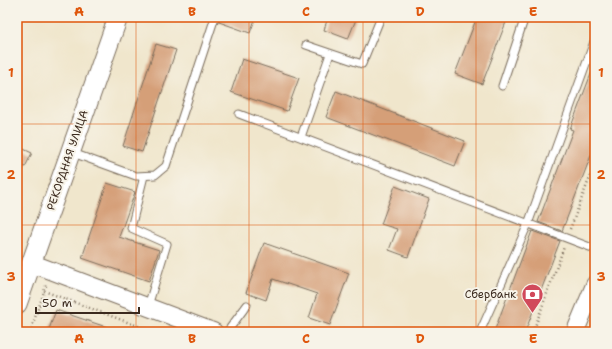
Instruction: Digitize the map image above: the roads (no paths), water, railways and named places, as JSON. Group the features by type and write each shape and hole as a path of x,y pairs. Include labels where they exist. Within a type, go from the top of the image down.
{"main road":[{"name":"РЕКОРДНАЯ УЛИЦА","path":"17,304 118,17"}],"street":[{"path":"31,263 214,332"},
{"path":"576,332 595,284"}],"lane":[{"path":"70,152 136,176 155,175 166,166 215,17"},
{"path":"306,45 362,64 381,17"},
{"path":"502,86 525,17"},
{"path":"480,332 528,224 595,39"},
{"path":"301,137 330,54"},
{"path":"239,114 595,249"},
{"path":"144,176 131,228 167,244 148,306"},
{"path":"227,332 247,305"}],"place":[{"name":"Сбербанк","path":"532,314"}]}
